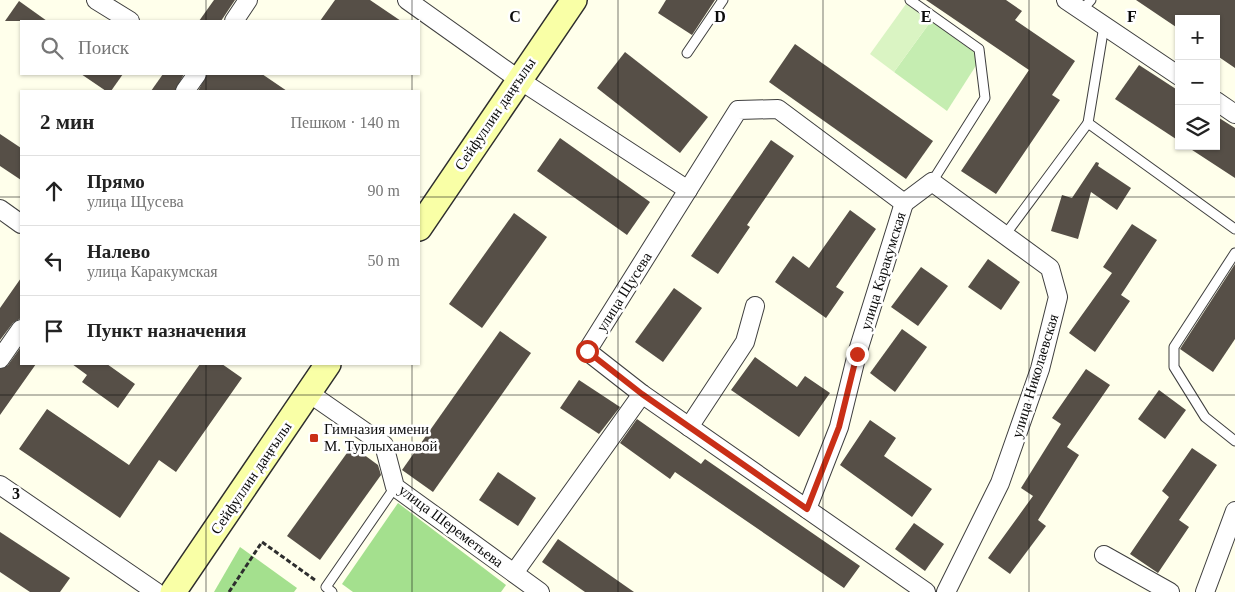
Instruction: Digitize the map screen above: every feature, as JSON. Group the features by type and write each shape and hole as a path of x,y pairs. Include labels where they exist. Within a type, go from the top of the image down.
{"main road":[{"name":"Сейфуллин даңғылы","path":"420,226 518,79 574,0"},
{"name":"Сейфуллин даңғылы","path":"173,592 327,365"}],"street":[{"path":"96,0 128,20"},
{"path":"235,20 248,0"},
{"path":"407,0 518,79 688,190"},
{"path":"1066,0 1086,5 1104,26 1175,73"},
{"path":"186,90 196,75"},
{"path":"1220,104 1235,114"},
{"name":"улица Щусева","path":"904,203 778,108 738,110 587,351 642,394 807,509 917,589"},
{"path":"904,203 932,182"},
{"name":"улица Николаевская","path":"932,182 1050,268 1058,297 1040,369 1000,483 946,592"},
{"name":"улица Каракумская","path":"807,509 839,427 857,354 904,203"},
{"path":"0,209 20,223"},
{"path":"689,427 745,342 755,306"},
{"path":"0,359 20,330"},
{"name":"улица Шереметьева","path":"309,394 384,445 395,487 540,592"},
{"path":"514,573 642,394"},
{"path":"0,485 156,592"},
{"path":"1205,592 1235,512"},
{"path":"1104,556 1170,592"}],"lane":[{"path":"687,53 723,0"},
{"path":"910,0 979,49 985,98 932,182"},
{"path":"1005,235 1088,123 1104,26"},
{"path":"1088,123 1235,229"},
{"path":"1235,253 1174,346 1174,367 1205,417 1235,441"},
{"path":"329,590 395,487"}],"path":[{"path":"229,592 262,542 329,590"}],"green space":[{"path":"906,4 931,21 894,72 870,54"},
{"path":"931,21 974,52 977,64 947,111 894,72"},
{"path":"398,503 506,585 501,592 353,592 342,584"},
{"path":"240,547 297,588 294,592 214,592"}],"building":[{"path":"214,0 235,0 222,20 200,20"},
{"path":"335,0 370,0 400,20 321,20"},
{"path":"666,0 715,0 692,35 658,13"},
{"path":"926,0 1006,0 1022,11 1015,20 1075,61 1052,95 1060,100 996,194 961,171 1029,70"},
{"path":"1136,0 1235,0 1235,68 1220,58 1220,15 1175,15 1175,26"},
{"path":"19,1 46,20 20,20 5,21"},
{"path":"795,44 933,141 906,179 769,82"},
{"path":"625,52 708,117 680,153 597,88"},
{"path":"1139,65 1175,88 1175,138 1115,99"},
{"path":"82,75 122,75 112,90 105,90"},
{"path":"162,75 183,75 176,90 152,90"},
{"path":"206,75 263,75 286,90 199,90"},
{"path":"1220,119 1235,128 1235,178 1192,150 1220,150"},
{"path":"0,134 20,147 20,179 0,166"},
{"path":"560,138 650,202 627,235 537,171"},
{"path":"771,140 794,156 747,225 750,227 718,274 691,256"},
{"path":"1096,162 1099,163 1098,166 1131,188 1117,210 1091,192 1078,239 1051,231 1062,195 1072,198"},
{"path":"850,210 876,229 836,287 844,292 826,318 775,282 793,256 809,268"},
{"path":"514,213 547,237 482,328 449,304"},
{"path":"1132,224 1157,240 1121,295 1130,301 1095,352 1069,333 1112,273 1103,267"},
{"path":"988,259 1020,282 1001,310 968,287"},
{"path":"1235,264 1235,339 1213,372 1180,349"},
{"path":"921,267 948,286 918,326 891,307"},
{"path":"20,279 20,319 13,323 0,340 0,308"},
{"path":"674,288 702,308 663,362 635,342"},
{"path":"902,329 927,347 895,392 870,373"},
{"path":"500,331 531,353 433,492 402,470"},
{"path":"20,348 20,365 35,365 0,415 0,369 8,365"},
{"path":"755,357 797,387 805,376 830,393 799,437 731,390"},
{"path":"73,365 108,365 135,384 118,408 82,382 87,375"},
{"path":"199,365 223,365 242,378 176,472 159,460 120,518 19,449 47,409 129,465"},
{"path":"1086,369 1110,385 1067,447 1079,455 1038,520 1046,526 1010,574 988,558 1033,496 1021,488 1061,424 1052,418"},
{"path":"579,380 620,407 599,434 560,408"},
{"path":"1159,390 1186,410 1165,439 1138,419"},
{"path":"637,419 701,464 705,459 860,566 844,588 675,472 670,479 620,443"},
{"path":"870,420 896,438 884,456 932,489 912,517 840,465"},
{"path":"352,446 378,465 381,475 320,560 287,536"},
{"path":"1192,448 1217,465 1179,520 1189,527 1158,573 1130,554 1169,497 1162,491"},
{"path":"498,472 536,498 518,526 479,500"},
{"path":"914,523 944,544 925,571 895,549"},
{"path":"0,532 70,578 60,592 30,592 0,572"},
{"path":"558,539 634,592 585,592 542,562"}],"place":[{"name":"Гимназия имени М. Турлыхановой","path":"314,438"}],"route":[{"path":"587,351 642,394 807,509 839,427 857,354"}]}
